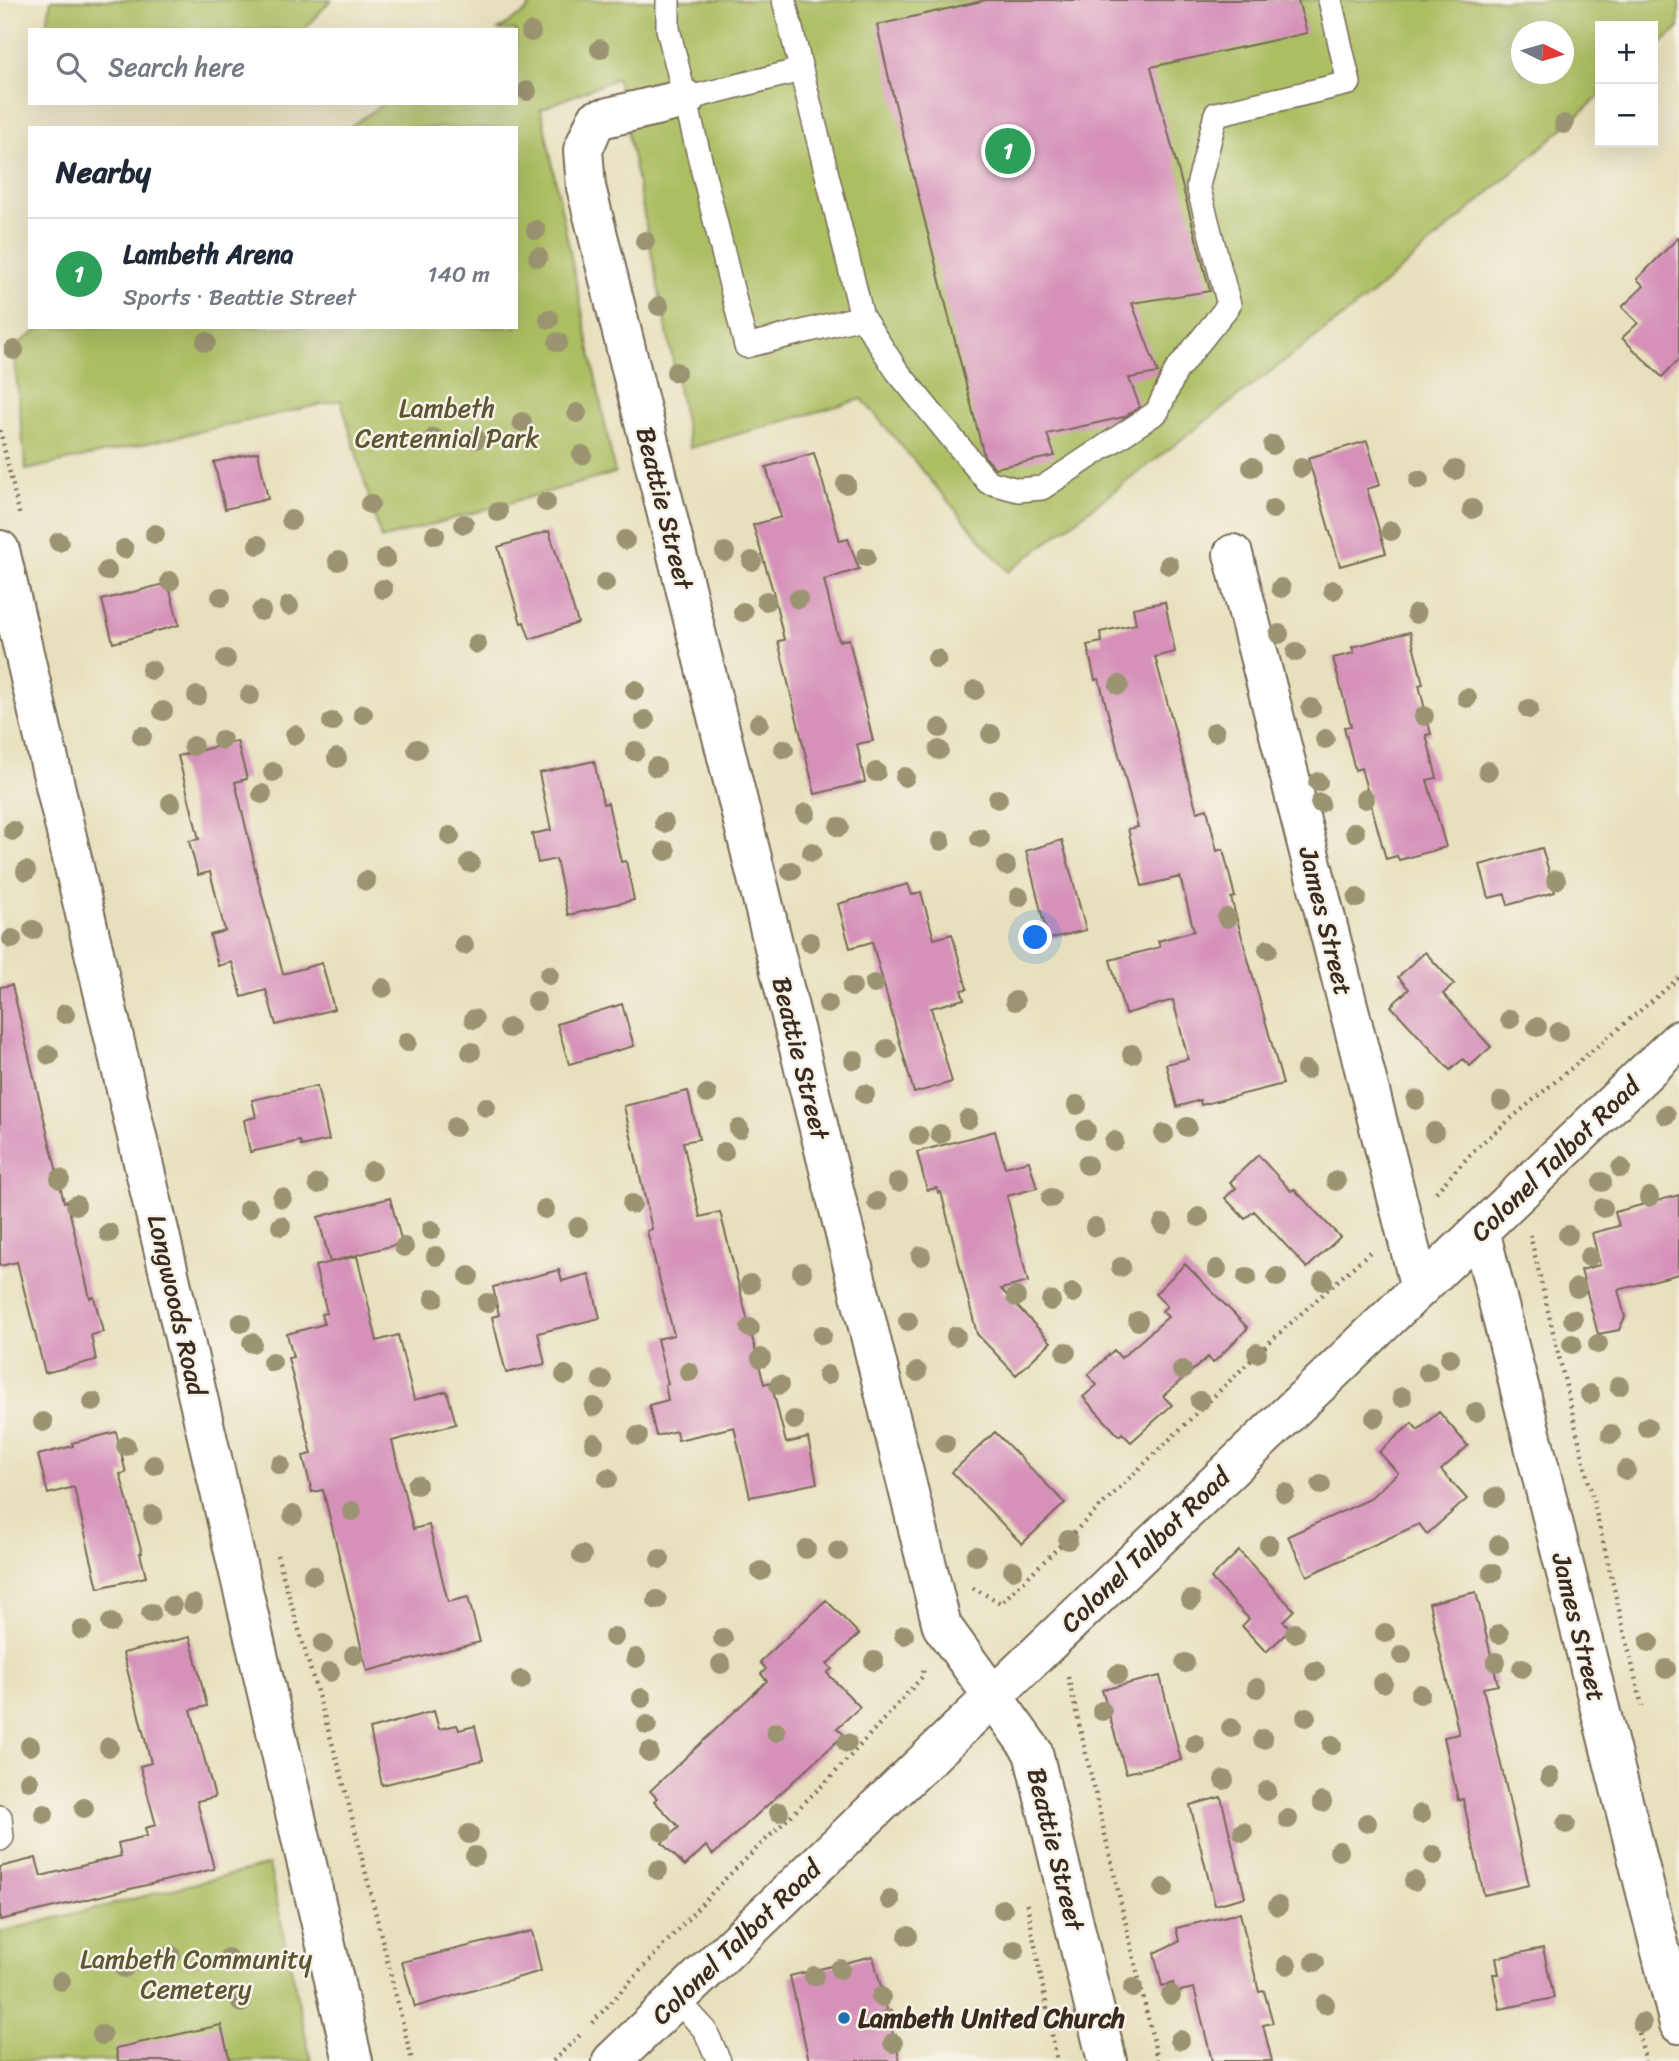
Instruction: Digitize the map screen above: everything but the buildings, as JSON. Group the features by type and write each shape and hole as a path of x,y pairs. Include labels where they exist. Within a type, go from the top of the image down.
{"street":[{"name":"Beattie Street","path":"685,99 596,120 583,150 586,187 942,1626 1033,1752 1107,2061"},
{"name":"Longwoods Road","path":"0,550 353,2061"},
{"name":"James Street","path":"1233,554 1420,1288"},
{"name":"Colonel Talbot Road","path":"612,2061 1679,1041"},
{"name":"James Street","path":"1480,1230 1679,2024"}],"lane":[{"path":"668,0 668,29 746,346 862,317"},
{"path":"784,0 862,317 897,371 988,482 1018,489 1042,488 1157,412 1176,371 1229,305 1198,186 1216,114 1349,83 1330,0"},
{"path":"685,99 801,70"},
{"path":"0,1817 0,1839"},
{"path":"677,1999 705,2030 719,2061"}],"path":[{"path":"970,1575 973,1589 1001,1603 1264,1347 1432,1197 1476,1147 1679,978"},
{"path":"1528,1228 1644,1712"},
{"path":"553,2061 574,2042 721,1883 833,1775 923,1676 923,1664"},
{"path":"1067,1672 1158,2061"},
{"path":"1026,1897 1057,2061"},
{"path":"1636,2021 1646,2061"}],"green space":[{"path":"51,0 331,0 306,28 51,28 47,24"},
{"name":"Lambeth Centennial Park","path":"535,0 1679,0 1679,28 1658,47 1658,21 1595,21 1595,100 1375,292 1008,572 862,399 690,448 617,78 541,109 615,473 381,539 341,400 26,470 13,347 40,329 518,329 518,126 351,126 382,105 518,105 518,28 501,28 525,12"},
{"name":"Lambeth Community Cemetery","path":"269,1865 311,2061 0,2061 0,1932"}],"place":[{"name":"Lambeth Arena","path":"1008,151"},
{"name":"Lambeth United Church","path":"844,2018"}]}
